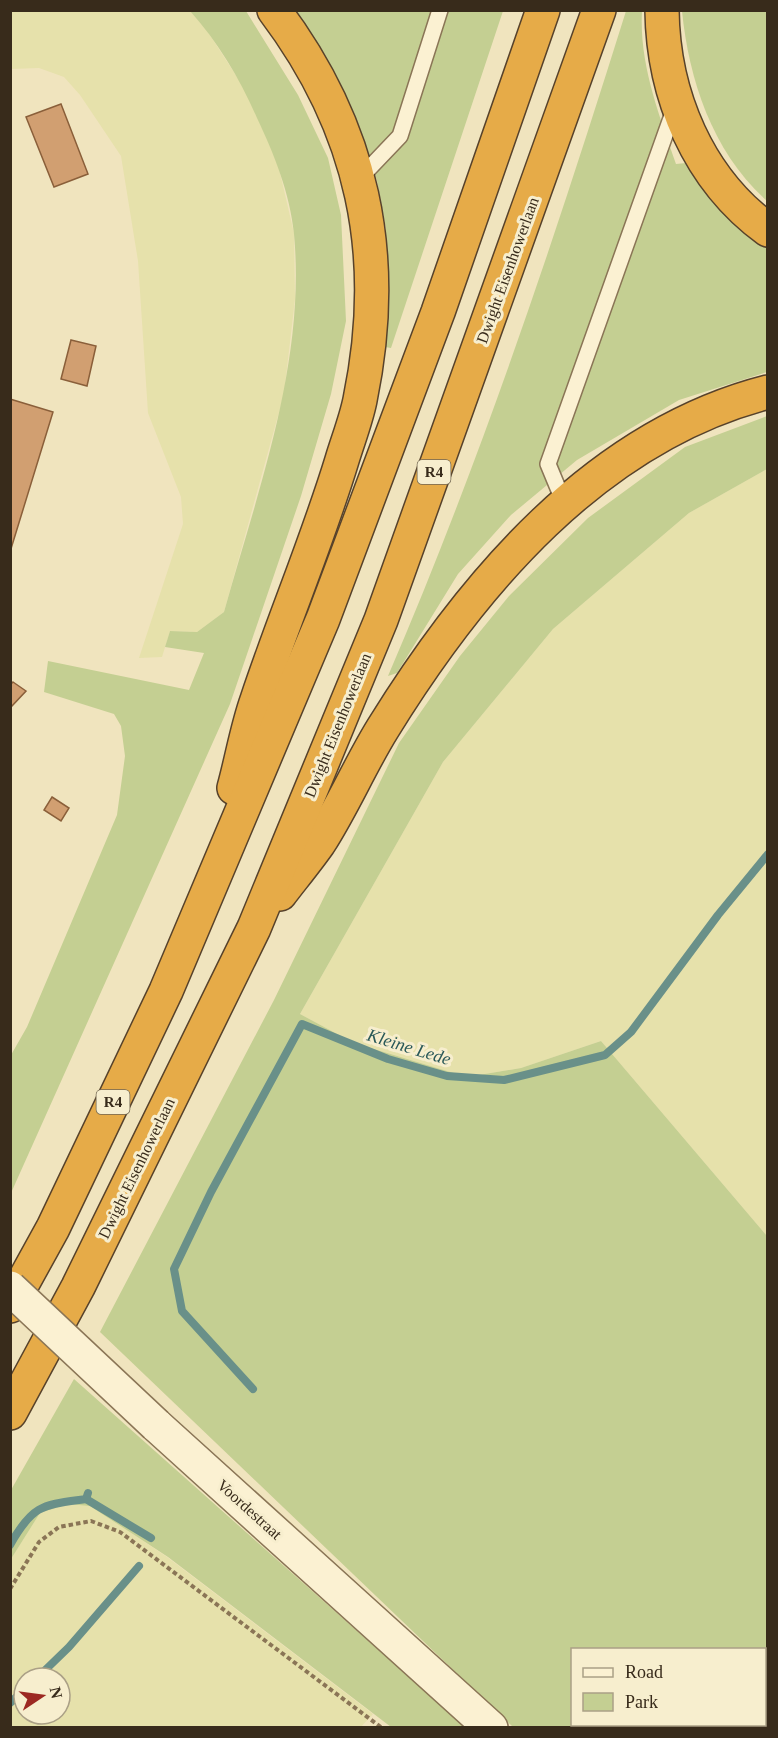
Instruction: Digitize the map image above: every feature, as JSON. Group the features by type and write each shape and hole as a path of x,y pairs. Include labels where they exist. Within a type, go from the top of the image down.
{"highway":[{"path":"207,894 256,701 321,531 360,401 374,309 371,244 358,180 336,113 297,41 274,10"},
{"name":"R4","path":"10,1306 58,1218 166,991 323,619 438,312 543,10"},
{"name":"Dwight Eisenhowerlaan","path":"10,1413 78,1287 254,928 381,620 599,10"},
{"path":"662,10 662,43 676,104 691,140 717,180 768,230"},
{"path":"254,928 319,843 382,729 430,657 481,589 543,522 634,452 688,422 768,392"}],"street":[{"name":"Voordestraat","path":"10,1288 156,1425 491,1728"}],"lane":[{"path":"358,180 400,136 440,10"},
{"path":"565,505 548,464 676,104"}],"path":[{"path":"10,1590 39,1542 59,1527 91,1521 120,1532 382,1728"}],"shaded area":[{"path":"10,11 190,11 206,29 244,88 277,160 294,233 295,299 284,394 224,612 197,632 170,631 162,657 139,658 183,524 181,497 148,413 138,261 121,156 80,95 64,77 39,68 11,69"},
{"path":"767,469 767,1236 601,1041 521,1068 467,1077 354,1043 300,1014 443,762 553,629 689,513"},
{"path":"68,1504 90,1505 167,1557 373,1714 360,1728 11,1728 11,1559 40,1513"}],"green space":[{"path":"190,11 246,11 298,95 328,158 341,215 346,321 331,394 301,496 230,704 11,1193 11,1055 27,1027 117,815 125,756 121,726 114,714 44,692 48,661 189,690 204,653 165,647 170,631 197,632 224,612 264,473 286,378 293,330 296,282 294,234 289,204 275,160 243,89 219,48"},
{"path":"295,11 503,11 391,348 385,347 386,229 377,181 358,124 323,52"},
{"path":"626,11 642,11 647,70 676,164 686,163 702,184 767,249 767,372 679,400 577,460 511,515 458,574 397,673 388,676 486,430 544,263"},
{"path":"682,11 767,11 767,201 732,161 707,114 691,63"},
{"path":"767,416 767,469 689,513 553,629 443,762 300,1014 354,1043 467,1077 521,1068 601,1041 767,1236 767,1714 766,1648 571,1648 571,1726 739,1726 737,1728 513,1727 100,1332 274,1000 399,743 460,656 509,596 588,518 685,447"},
{"path":"74,1379 465,1727 391,1727 168,1557 90,1506 68,1504 40,1513 11,1559 11,1490"}],"building":[{"path":"61,104 88,174 54,187 26,117"},
{"path":"71,340 96,346 87,386 61,379"},
{"path":"10,399 53,412 10,552"},
{"path":"13,682 26,691 10,708 10,685"},
{"path":"52,797 69,808 61,821 44,810"}],"waterway":[{"name":"Kleine Lede","path":"253,1389 182,1311 174,1269 211,1192 302,1024 388,1059 447,1076 504,1080 605,1055 631,1032 718,915 768,854"},
{"name":"Kleine Lede","path":"10,1545 18,1531 33,1514 49,1505 86,1499 88,1493"},
{"path":"86,1499 151,1538"},
{"path":"49,1666 69,1647 139,1566"}]}
